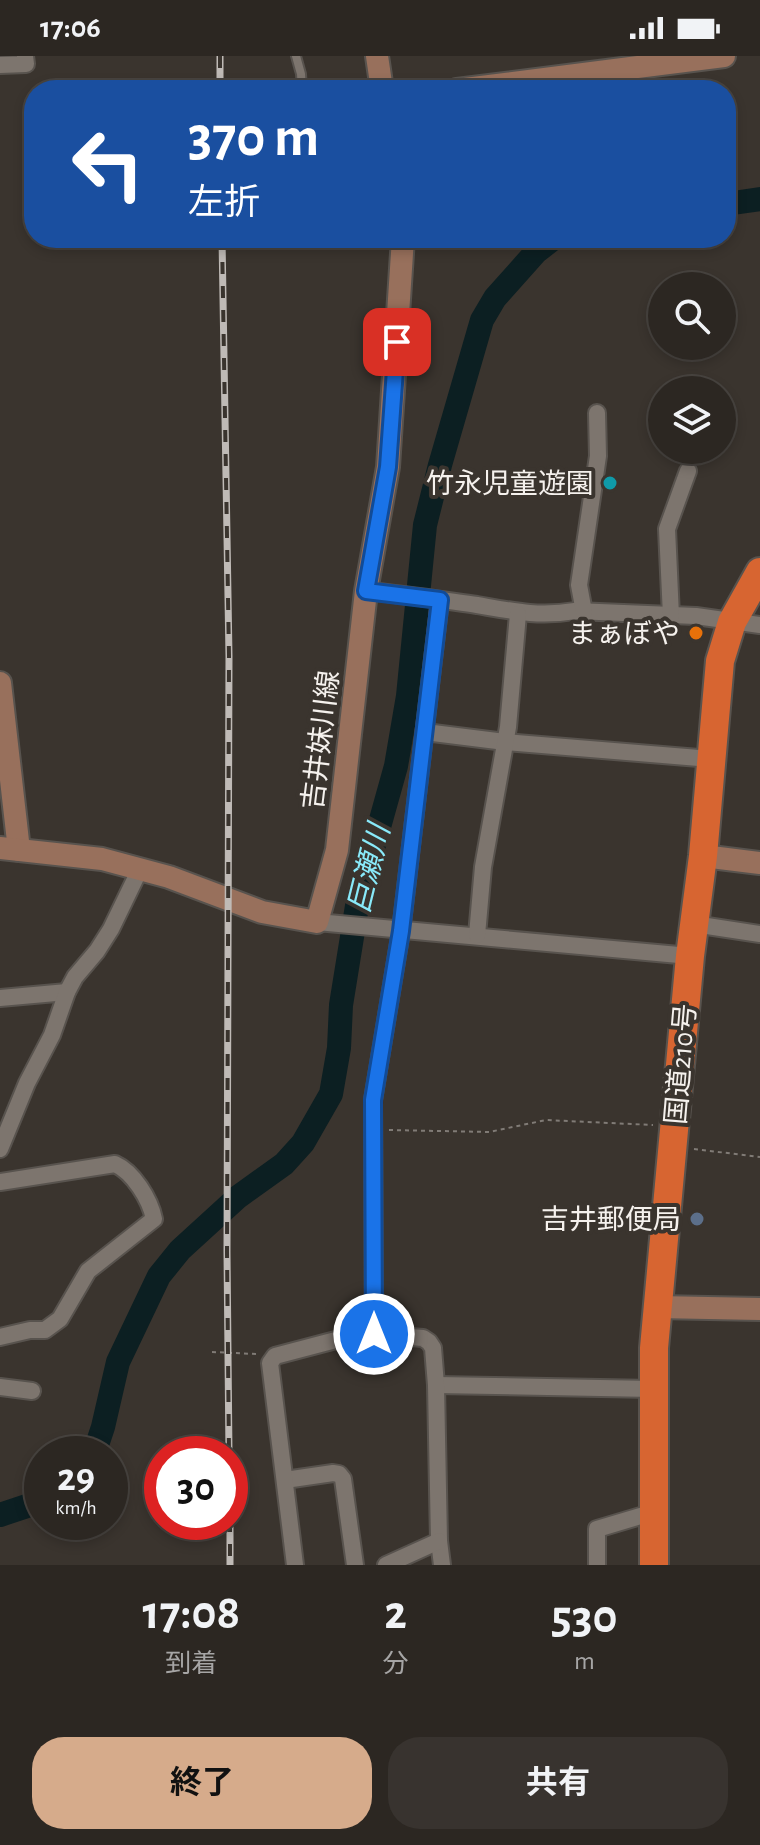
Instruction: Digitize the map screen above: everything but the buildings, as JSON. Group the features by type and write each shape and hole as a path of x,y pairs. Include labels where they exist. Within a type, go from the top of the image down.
{"highway":[{"name":"国道210号","path":"654,1565 653,1389 657,1307 720,661 732,622 760,572"}],"main road":[{"path":"377,56 381,80"},
{"path":"535,80 722,56"},
{"name":"吉井妹川線","path":"322,923 337,850 388,467 402,248"},
{"path":"0,683 10,849 102,859 169,877 262,912 322,923"},
{"path":"703,856 760,863"},
{"path":"657,1307 760,1309"}],"street":[{"path":"0,65 26,64 25,56"},
{"path":"584,612 579,585 598,456 597,413"},
{"path":"671,616 667,529 688,471"},
{"path":"370,591 518,614 584,612 671,616 760,625"},
{"path":"374,1334 373,1100 425,732 438,600"},
{"path":"477,935 483,867 505,742 518,614"},
{"path":"425,732 505,742 711,759"},
{"path":"0,1149 27,1083 52,1035 67,992 111,929 140,869"},
{"path":"322,923 690,956"},
{"path":"694,924 760,934"},
{"path":"0,998 67,992"},
{"path":"0,1182 115,1164 126,1169 152,1209 154,1219 88,1271 60,1319 45,1330 0,1337"},
{"path":"295,1565 270,1363 275,1356 351,1336 374,1334 423,1338 433,1348 442,1565"},
{"path":"436,1385 653,1389"},
{"path":"0,1387 32,1391"},
{"path":"285,1480 339,1474 343,1479 355,1565"},
{"path":"597,1565 597,1529 654,1512"},
{"path":"386,1565 439,1541"}],"lane":[{"path":"296,56 301,80"}],"path":[{"path":"373,1130 489,1132 546,1120 674,1136 760,1157"},
{"path":"212,1352 258,1354 270,1363"}],"waterway":[{"name":"巨瀬川","path":"736,203 760,199"},
{"name":"巨瀬川","path":"100,1436 118,1362 159,1276 180,1250 238,1197 284,1164 303,1143 331,1094 357,906 396,766 408,696 425,525 482,320 495,298 541,248"},
{"name":"巨瀬川","path":"0,1515 24,1507"}],"railway":[{"path":"220,56 220,80"},
{"path":"222,248 229,656 229,1436"},
{"path":"230,1540 230,1565"}],"place":[{"name":"竹永児童遊園","path":"610,483"},
{"name":"まぁぼや","path":"696,633"},
{"name":"吉井郵便局","path":"697,1219"}],"route":[{"path":"374,1334 373,1100 401,931 440,600 366,591 388,467 397,342"}]}
